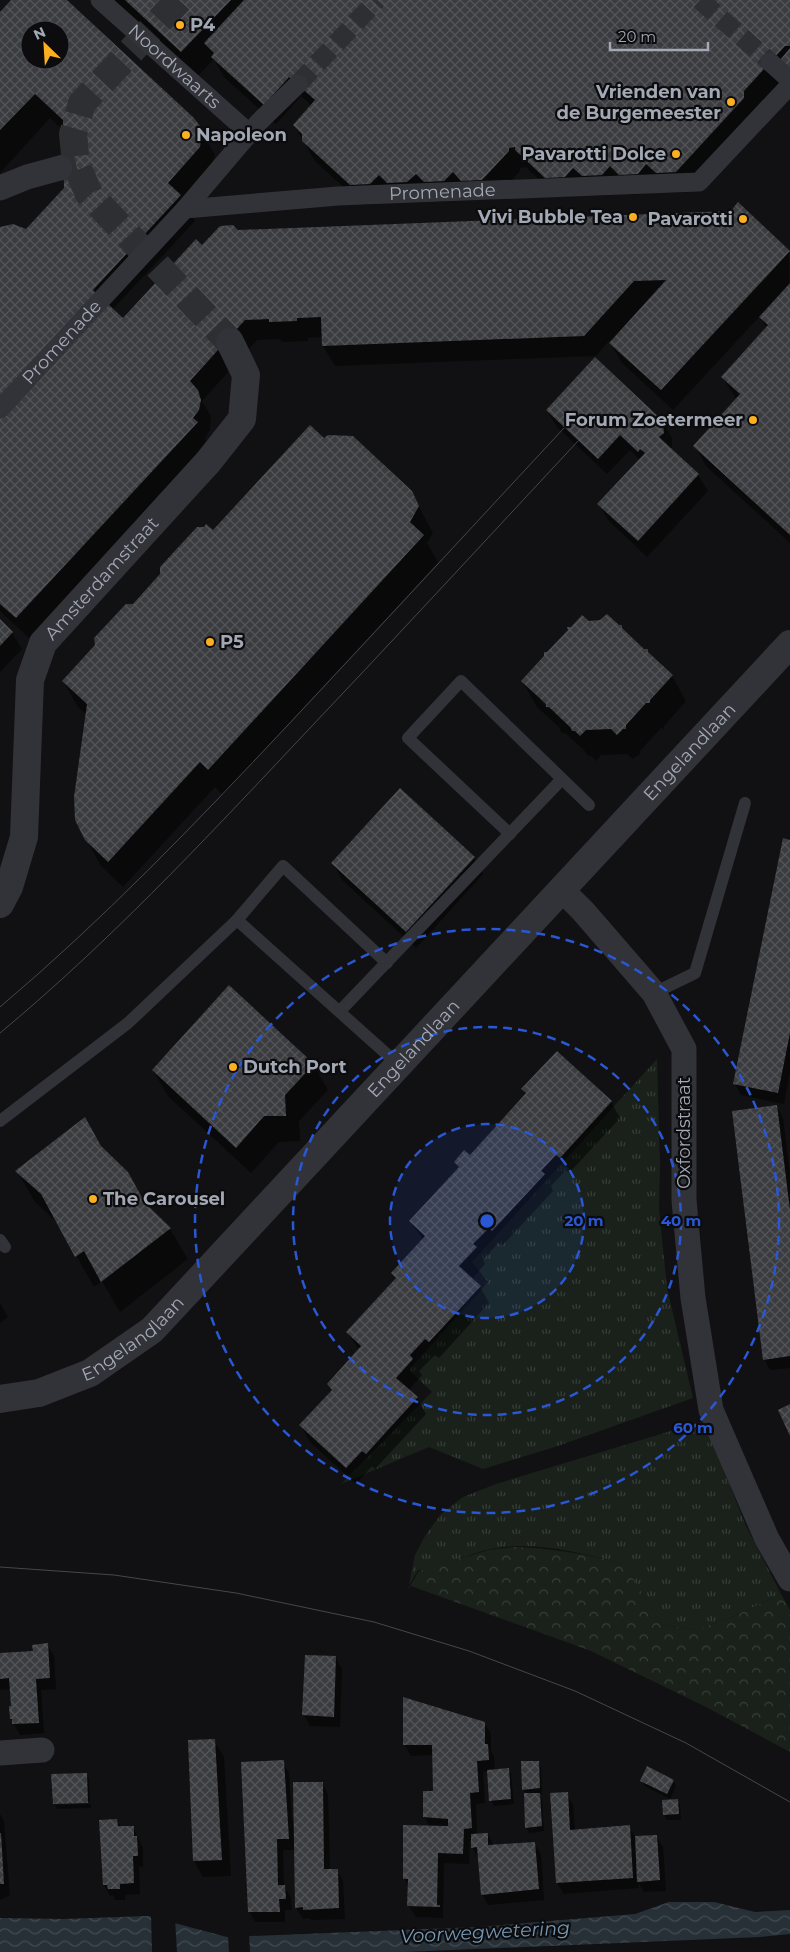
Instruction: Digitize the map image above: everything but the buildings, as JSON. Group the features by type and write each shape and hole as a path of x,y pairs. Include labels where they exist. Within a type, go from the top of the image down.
{"street":[{"name":"Noordwaarts","path":"100,0 249,133"},
{"path":"770,62 789,86"},
{"name":"Promenade","path":"0,409 185,209 249,133 298,84"},
{"name":"Promenade","path":"185,209 338,196 699,182 789,86"},
{"path":"0,188 27,177 60,168"},
{"name":"Amsterdamstraat","path":"0,904 9,887 24,836 30,680 43,643 208,462 242,419 246,375 230,342"},
{"name":"Engelandlaan","path":"0,1399 39,1393 90,1373 152,1330 400,1066 561,889 790,644"},
{"name":"Oxfordstraat","path":"561,889 583,910 654,993 684,1049 684,1200 693,1298 711,1410 767,1539 790,1579"},
{"path":"0,1753 42,1750"}],"lane":[{"path":"510,834 408,738 461,681 589,805"},
{"path":"340,1011 562,779"},
{"path":"654,993 695,973 745,803"},
{"path":"0,1121 128,1023 237,920 283,866 387,963"},
{"path":"237,920 400,1066"}],"green space":[{"path":"657,1059 660,1165 659,1209 667,1288 693,1398 555,1447 483,1469 429,1447 341,1484 432,1392 409,1370 488,1282 472,1262"},
{"path":"704,1421 746,1526 781,1594 726,1620 693,1630 661,1624 624,1564 556,1549 521,1546 487,1550 435,1567 418,1570 409,1585 415,1555 425,1536 441,1514 463,1497 496,1484"},
{"path":"513,1547 569,1552 624,1564 661,1624 693,1630 726,1620 781,1594 790,1610 790,1752 706,1707 591,1651 411,1586 408,1589 419,1571 489,1550"}],"water":[{"name":"Voorwegwetering","path":"669,1902 714,1902 755,1912 790,1910 790,1934 760,1937 405,1952 0,1952 0,1918 63,1919 148,1916 227,1937 478,1927 635,1914"}],"pier":[{"path":"151,1914 175,1920 177,1952 152,1952"},
{"path":"249,1934 250,1952 229,1952 228,1935"}],"tunnel":[{"path":"179,0 82,103 73,134 76,164 89,194 230,342"},
{"path":"298,84 377,0"},
{"path":"700,0 770,62"},
{"path":"60,168 76,164"}],"tram line":[{"path":"0,1007 112,906 183,835 322,689 564,428"},
{"path":"0,1033 77,965 152,894 366,669 578,441"},
{"path":"0,1567 114,1575 236,1593 374,1622 469,1651 575,1691 686,1743 790,1802"}],"place":[{"name":"P4","path":"180,25"},
{"name":"Vrienden van de Burgemeester","path":"731,102"},
{"name":"Napoleon","path":"186,135"},
{"name":"Pavarotti Dolce","path":"676,154"},
{"name":"Vivi Bubble Tea","path":"633,217"},
{"name":"Pavarotti","path":"743,219"},
{"name":"Forum Zoetermeer","path":"753,420"},
{"name":"P5","path":"210,642"},
{"name":"Dutch Port","path":"233,1067"},
{"name":"The Carousel","path":"93,1199"}]}
